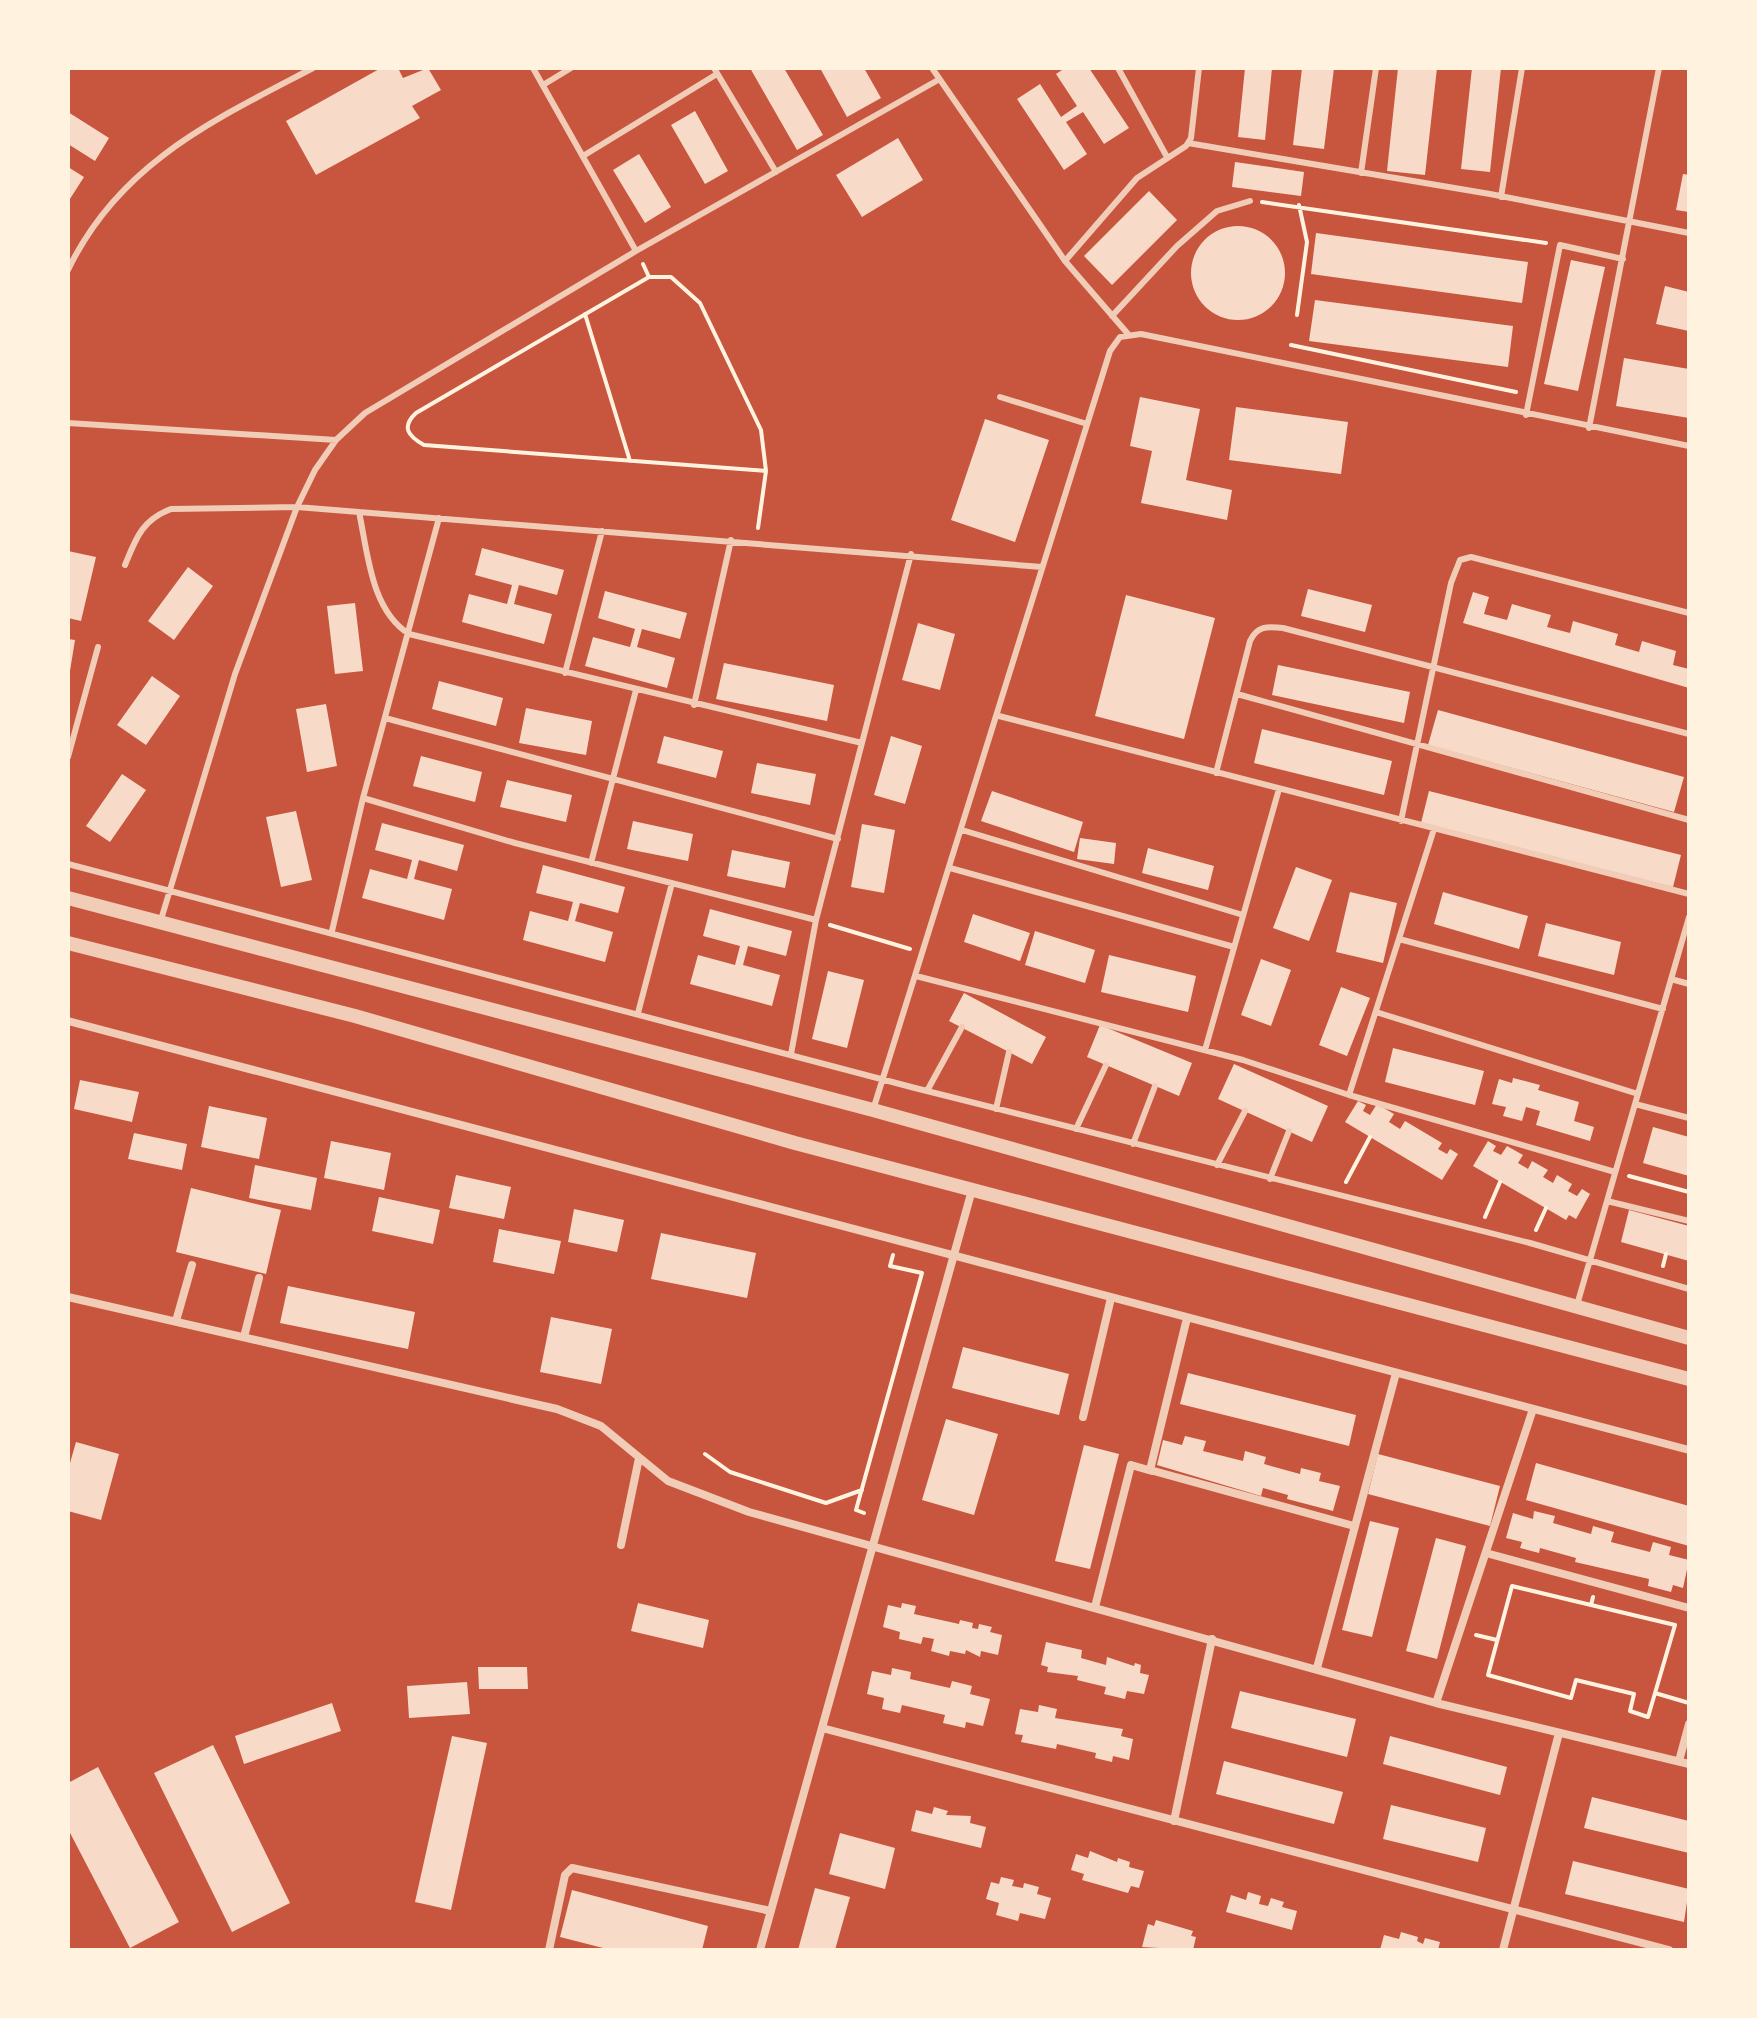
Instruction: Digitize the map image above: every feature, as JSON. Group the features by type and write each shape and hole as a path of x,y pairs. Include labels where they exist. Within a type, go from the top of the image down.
{"street":[{"path":"68,898 873,1110 1689,1338"},
{"path":"68,943 355,1016 972,1190 1689,1379"},
{"path":"68,1021 1689,1450"},
{"path":"760,1950 972,1190"},
{"path":"176,1321 192,1265"},
{"path":"244,1337 259,1278"},
{"path":"68,1297 578,1415 601,1426 659,1476 700,1496 1436,1703 1689,1764"},
{"path":"1083,1417 1111,1298"},
{"path":"1157,1472 1150,1470 1187,1318"},
{"path":"1317,1668 1396,1373"},
{"path":"1436,1703 1533,1409"},
{"path":"621,1545 639,1458"},
{"path":"1095,1607 1131,1465 1354,1526"},
{"path":"1486,1553 1689,1608"},
{"path":"1174,1821 1212,1639"},
{"path":"1679,1761 1689,1724"},
{"path":"822,1728 1669,1950"},
{"path":"1503,1950 1559,1733"},
{"path":"549,1950 565,1875 572,1868 771,1911"}],"lane":[{"path":"68,270 70,259 148,164 197,129 313,68"},
{"path":"533,68 636,251"},
{"path":"543,85 571,68"},
{"path":"932,68 1065,261 1128,334"},
{"path":"1118,68 1167,157"},
{"path":"1188,143 1199,68"},
{"path":"1361,173 1376,68"},
{"path":"1501,197 1522,68"},
{"path":"1589,428 1659,68"},
{"path":"583,156 716,71 776,172"},
{"path":"160,923 235,674 297,507 315,470 336,440 365,413 636,251 938,80"},
{"path":"1065,261 1137,178 1188,143 1689,233"},
{"path":"1112,316 1177,246 1217,211 1250,201"},
{"path":"1526,415 1560,245 1623,259"},
{"path":"873,1110 999,716 1110,351 1120,337 1141,334 1689,446"},
{"path":"1000,397 1087,424"},
{"path":"68,423 336,440"},
{"path":"125,565 138,532 152,516 171,509 297,507 911,554 1042,567"},
{"path":"359,512 373,578 390,622 409,634 862,743"},
{"path":"332,931 363,798 439,518"},
{"path":"565,673 602,531"},
{"path":"694,705 731,540"},
{"path":"791,1054 816,920 911,554"},
{"path":"1401,821 1451,583 1457,566 1466,557 1689,613"},
{"path":"1216,773 1250,641 1264,627 1283,628 1689,734"},
{"path":"68,757 98,647"},
{"path":"591,863 636,690"},
{"path":"1237,694 1689,820"},
{"path":"999,716 1689,894"},
{"path":"385,718 838,839"},
{"path":"1205,1050 1279,789"},
{"path":"363,798 591,863 816,920"},
{"path":"1349,1095 1434,829"},
{"path":"962,830 1243,915"},
{"path":"68,864 332,931 996,1109 1530,1243 1689,1289"},
{"path":"950,868 1234,947"},
{"path":"638,1013 672,883"},
{"path":"1577,1307 1689,917"},
{"path":"1399,939 1663,1009"},
{"path":"916,976 1205,1050 1615,1172"},
{"path":"1671,979 1689,984"},
{"path":"1376,1012 1638,1094"},
{"path":"927,1091 962,1027"},
{"path":"996,1109 1009,1052"},
{"path":"1076,1129 1106,1065"},
{"path":"1133,1144 1155,1086"},
{"path":"1635,1104 1689,1118"},
{"path":"1217,1165 1245,1111"},
{"path":"1270,1179 1289,1131"},
{"path":"1607,1201 1689,1221"}],"path":[{"path":"1250,201 1299,205 1560,245"},
{"path":"1297,315 1307,242 1299,205"},
{"path":"636,251 649,277"},
{"path":"756,542 766,471 761,430 700,303 671,277 649,277 428,404 407,421 406,430 411,438 424,445 766,471"},
{"path":"585,314 630,461"},
{"path":"1291,345 1530,395"},
{"path":"816,920 923,953"},
{"path":"1340,1195 1370,1137"},
{"path":"1615,1172 1689,1192"},
{"path":"1479,1230 1500,1182"},
{"path":"1530,1243 1546,1208"},
{"path":"881,1517 856,1510 922,1273 890,1266 895,1240"},
{"path":"705,1454 730,1472 826,1503 862,1490"},
{"path":"1591,1605 1597,1583"},
{"path":"1512,1586 1591,1605 1675,1625 1648,1717 1630,1711 1634,1694 1576,1680 1571,1698 1488,1675 1512,1586"},
{"path":"1460,1630 1497,1640"},
{"path":"1655,1693 1689,1703"}],"building":[{"path":"381,68 398,68 403,78 428,68 441,90 412,106 420,118 316,175 286,121"},
{"path":"750,68 784,68 823,135 797,150"},
{"path":"820,68 864,68 881,98 847,117"},
{"path":"1065,68 1089,68 1129,128 1104,144 1083,112 1066,122 1087,154 1064,170 1017,99 1040,84 1061,117 1077,106 1056,74"},
{"path":"1245,68 1272,68 1265,140 1238,137"},
{"path":"1302,68 1334,68 1324,149 1293,145"},
{"path":"1398,68 1437,68 1425,175 1387,171"},
{"path":"1472,68 1501,68 1490,172 1461,169"},
{"path":"695,111 728,171 705,184 671,125"},
{"path":"68,112 109,138 95,161 68,144"},
{"path":"898,138 923,180 862,217 836,175"},
{"path":"639,154 671,207 645,223 613,170"},
{"path":"1235,162 1304,172 1301,196 1232,187"},
{"path":"68,167 84,177 68,202"},
{"path":"1683,174 1689,175 1689,212 1676,210"},
{"path":"1149,191 1177,220 1112,285 1084,256"},
{"path":"1238,226 1256,230 1271,240 1281,255 1285,273 1281,291 1271,306 1256,316 1238,320 1220,316 1205,306 1195,291 1191,273 1195,255 1205,240 1220,230"},
{"path":"1316,233 1528,262 1522,303 1311,274"},
{"path":"1571,260 1605,267 1578,391 1544,384"},
{"path":"1665,286 1689,292 1689,331 1656,324"},
{"path":"1315,300 1513,326 1508,367 1309,341"},
{"path":"1624,358 1689,369 1689,418 1616,406"},
{"path":"1140,397 1200,409 1186,480 1232,490 1227,520 1141,503 1152,451 1130,446"},
{"path":"1236,407 1348,422 1341,474 1229,460"},
{"path":"985,419 1049,440 1015,542 951,520"},
{"path":"482,548 564,570 557,595 519,585 514,604 552,614 544,644 462,622 469,594 507,604 512,585 475,575"},
{"path":"68,551 96,557 81,621 68,618"},
{"path":"188,567 213,586 174,640 148,621"},
{"path":"1308,589 1372,605 1365,632 1301,616"},
{"path":"605,591 687,613 680,639 642,629 637,647 675,658 667,688 585,666 593,637 630,647 635,629 598,618"},
{"path":"1473,592 1489,597 1484,614 1507,620 1512,604 1551,615 1547,627 1570,633 1573,621 1618,634 1615,645 1639,652 1642,641 1676,651 1673,665 1689,669 1689,688 1463,623"},
{"path":"1126,595 1215,618 1184,739 1095,716"},
{"path":"355,603 363,671 335,674 327,606"},
{"path":"918,623 955,634 940,690 902,680"},
{"path":"68,639 75,640 70,671 68,671"},
{"path":"724,663 834,685 827,721 716,699"},
{"path":"1278,665 1410,692 1404,723 1272,695"},
{"path":"152,676 180,696 146,745 117,725"},
{"path":"439,681 503,698 496,726 432,709"},
{"path":"326,704 337,766 307,772 296,709"},
{"path":"526,708 592,721 586,755 519,743"},
{"path":"1438,710 1684,777 1674,812 1428,745"},
{"path":"1262,729 1392,761 1384,795 1254,763"},
{"path":"664,736 723,751 716,778 657,763"},
{"path":"891,736 922,746 905,804 874,795"},
{"path":"421,756 482,772 475,802 413,786"},
{"path":"757,763 816,774 810,805 751,793"},
{"path":"122,774 146,790 110,842 86,826"},
{"path":"507,780 572,795 566,822 500,807"},
{"path":"992,791 1083,822 1074,852 981,821"},
{"path":"1429,791 1681,855 1673,887 1421,823"},
{"path":"296,811 312,880 281,887 266,817"},
{"path":"633,821 693,834 688,861 627,849"},
{"path":"382,823 464,845 457,871 419,860 414,879 452,889 444,920 362,898 370,869 407,879 412,860 375,850"},
{"path":"862,824 895,830 884,893 851,887"},
{"path":"1080,838 1116,843 1114,864 1077,859"},
{"path":"1148,848 1214,866 1208,890 1142,873"},
{"path":"732,850 790,862 785,888 727,876"},
{"path":"543,865 625,887 618,913 580,903 575,921 613,932 605,962 523,940 530,911 568,921 573,902 536,893"},
{"path":"1296,867 1332,880 1309,941 1273,928"},
{"path":"1350,892 1397,903 1383,963 1336,952"},
{"path":"1443,892 1528,916 1519,949 1434,924"},
{"path":"710,909 792,931 786,956 748,946 743,965 780,975 772,1006 690,984 698,955 735,965 740,946 703,936"},
{"path":"973,914 1030,933 1020,961 964,942"},
{"path":"1546,923 1621,942 1614,975 1538,956"},
{"path":"1035,931 1095,950 1085,983 1025,965"},
{"path":"1109,955 1196,976 1188,1012 1101,992"},
{"path":"1261,959 1291,970 1271,1026 1241,1015"},
{"path":"828,971 864,980 847,1048 812,1039"},
{"path":"1341,987 1370,998 1347,1056 1319,1045"},
{"path":"964,993 1046,1037 1032,1064 949,1021"},
{"path":"1100,1025 1192,1063 1179,1096 1087,1057"},
{"path":"1393,1048 1484,1071 1475,1105 1385,1082"},
{"path":"1234,1064 1328,1106 1312,1142 1218,1099"},
{"path":"1513,1078 1540,1085 1538,1090 1579,1102 1574,1121 1594,1127 1590,1141 1536,1125 1540,1111 1526,1107 1522,1121 1503,1116 1506,1107 1492,1104 1499,1079 1512,1083"},
{"path":"80,1080 139,1092 132,1122 74,1109"},
{"path":"1358,1101 1366,1105 1363,1111 1370,1115 1377,1104 1394,1114 1389,1122 1400,1129 1405,1121 1442,1143 1438,1149 1447,1154 1450,1149 1458,1154 1442,1180 1345,1122"},
{"path":"209,1106 267,1118 259,1159 201,1147"},
{"path":"1653,1127 1689,1137 1689,1176 1643,1163"},
{"path":"134,1133 187,1144 182,1170 128,1159"},
{"path":"331,1141 391,1153 384,1190 324,1178"},
{"path":"1488,1141 1496,1146 1493,1151 1501,1155 1507,1146 1523,1155 1518,1163 1528,1169 1532,1161 1548,1170 1543,1177 1553,1183 1557,1175 1572,1184 1568,1191 1577,1196 1582,1189 1590,1194 1576,1219 1569,1215 1566,1220 1473,1166"},
{"path":"255,1165 317,1178 311,1210 249,1198"},
{"path":"456,1175 511,1187 504,1219 449,1208"},
{"path":"191,1188 281,1210 266,1274 176,1252"},
{"path":"379,1197 440,1210 433,1244 372,1231"},
{"path":"574,1209 624,1220 617,1252 568,1242"},
{"path":"1629,1210 1689,1226 1689,1261 1621,1242"},
{"path":"499,1229 561,1241 554,1274 493,1262"},
{"path":"661,1233 756,1253 747,1298 651,1279"},
{"path":"288,1286 415,1312 408,1349 280,1323"},
{"path":"551,1317 612,1329 601,1384 540,1372"},
{"path":"963,1347 1069,1374 1059,1415 952,1388"},
{"path":"1188,1373 1356,1415 1349,1446 1180,1404"},
{"path":"946,1419 998,1434 974,1515 922,1500"},
{"path":"1185,1436 1206,1441 1203,1451 1243,1461 1245,1451 1266,1457 1264,1464 1300,1474 1301,1468 1321,1473 1319,1481 1340,1486 1333,1511 1287,1499 1288,1495 1263,1488 1261,1496 1157,1465 1163,1440 1182,1445"},
{"path":"76,1442 119,1454 101,1520 68,1511 68,1470"},
{"path":"1084,1445 1119,1454 1090,1569 1055,1561"},
{"path":"1378,1454 1500,1486 1490,1526 1368,1494"},
{"path":"1536,1463 1689,1506 1689,1546 1526,1500"},
{"path":"1534,1511 1555,1516 1553,1523 1591,1534 1593,1526 1614,1532 1611,1542 1650,1552 1653,1542 1671,1547 1669,1555 1689,1560 1683,1588 1673,1585 1671,1592 1648,1586 1649,1579 1575,1562 1576,1558 1540,1548 1539,1553 1520,1548 1522,1542 1506,1538 1513,1513 1533,1519"},
{"path":"1370,1521 1399,1528 1372,1637 1342,1630"},
{"path":"1436,1538 1466,1546 1437,1659 1406,1651"},
{"path":"638,1603 709,1620 703,1648 631,1631"},
{"path":"902,1603 916,1606 914,1614 959,1624 960,1620 973,1623 972,1628 978,1629 979,1624 992,1627 990,1632 1002,1635 998,1655 981,1651 980,1657 966,1650 965,1654 950,1651 949,1656 931,1651 934,1639 923,1637 921,1644 899,1639 900,1632 883,1627 888,1605 901,1608"},
{"path":"1046,1642 1082,1650 1081,1658 1106,1665 1107,1657 1134,1666 1135,1663 1141,1665 1140,1673 1149,1675 1144,1694 1127,1691 1125,1699 1104,1694 1106,1687 1077,1680 1078,1676 1047,1672 1048,1667 1041,1665"},
{"path":"478,1667 527,1667 528,1689 479,1689"},
{"path":"892,1668 911,1672 910,1679 950,1688 952,1681 972,1686 970,1694 990,1699 983,1726 966,1722 965,1728 943,1723 945,1715 902,1705 900,1713 882,1709 884,1698 867,1694 872,1671 891,1675"},
{"path":"467,1682 470,1714 409,1718 407,1686"},
{"path":"1240,1691 1356,1719 1347,1757 1231,1728"},
{"path":"332,1703 341,1731 244,1764 235,1736"},
{"path":"1039,1705 1057,1709 1055,1718 1123,1729 1121,1736 1133,1739 1129,1760 1113,1756 1112,1762 1095,1758 1096,1753 1057,1744 1056,1749 1021,1742 1023,1735 1015,1734 1020,1709 1038,1712"},
{"path":"452,1736 487,1743 451,1910 415,1902"},
{"path":"1390,1736 1507,1767 1500,1795 1383,1764"},
{"path":"213,1745 290,1903 232,1932 154,1773"},
{"path":"1224,1761 1343,1792 1334,1824 1216,1794"},
{"path":"98,1767 179,1922 130,1948 68,1829 68,1783"},
{"path":"1592,1797 1689,1821 1689,1853 1584,1828"},
{"path":"1391,1805 1486,1828 1478,1862 1383,1839"},
{"path":"934,1807 948,1811 946,1815 971,1816 970,1823 986,1827 981,1848 911,1831 916,1810 932,1814"},
{"path":"840,1833 895,1848 885,1889 829,1874"},
{"path":"1090,1851 1117,1862 1118,1858 1130,1862 1129,1867 1144,1871 1139,1888 1131,1886 1128,1893 1082,1880 1084,1874 1071,1870 1076,1854 1088,1858"},
{"path":"1573,1861 1689,1889 1684,1922 1565,1894"},
{"path":"1001,1877 1014,1880 1012,1886 1023,1888 1024,1883 1039,1887 1037,1894 1051,1898 1045,1919 1020,1913 1018,1921 996,1915 999,1903 986,1899 991,1882 999,1884"},
{"path":"815,1888 850,1897 835,1950 798,1950"},
{"path":"572,1890 708,1926 702,1950 611,1950 560,1937"},
{"path":"1248,1892 1261,1896 1259,1904 1268,1906 1271,1898 1284,1902 1282,1907 1297,1911 1292,1930 1226,1912 1231,1895 1246,1900"},
{"path":"1156,1920 1193,1931 1191,1936 1196,1937 1193,1950 1142,1947 1148,1924 1154,1926"},
{"path":"1401,1932 1418,1937 1417,1941 1423,1944 1425,1938 1440,1942 1438,1950 1380,1950 1384,1935 1399,1939"}]}
